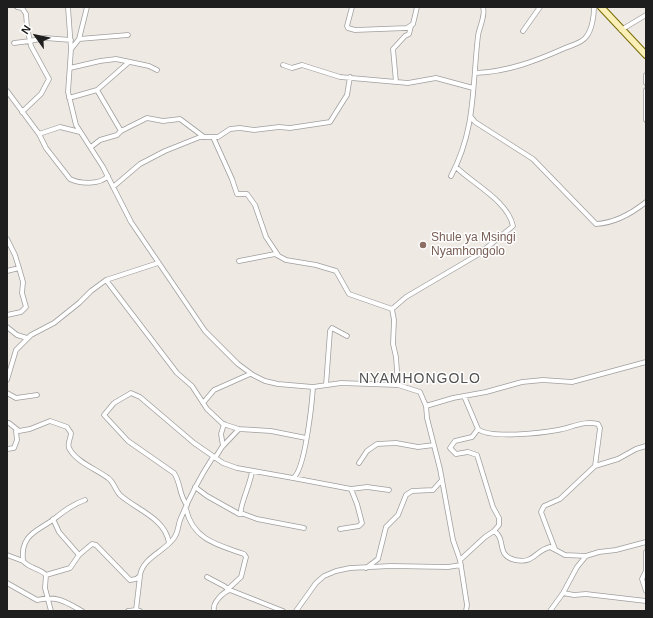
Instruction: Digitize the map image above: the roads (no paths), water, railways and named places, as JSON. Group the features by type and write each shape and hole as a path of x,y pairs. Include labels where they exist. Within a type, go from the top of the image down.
{"main road":[{"path":"601,7 646,55"}],"street":[{"path":"17,7 22,8 26,14 30,41 34,54 48,77 49,82 41,94 22,112"},
{"path":"68,7 72,49 69,98 74,119 80,132 108,176 131,222 158,264 205,331 250,374 266,381 278,384 313,387 361,383 398,385 420,392 426,406 427,418 442,480 453,540 460,560 468,605 466,611"},
{"path":"72,49 79,39 87,7"},
{"path":"352,7 347,19 348,28 355,30 395,29 407,28 411,26"},
{"path":"396,82 393,67 393,49 405,36 409,34 417,7"},
{"path":"451,176 465,146 471,117 478,34 484,14 483,7"},
{"path":"523,30 540,7"},
{"path":"475,73 494,72 540,59 578,43 588,34 594,7"},
{"path":"621,30 646,15"},
{"path":"79,39 128,35"},
{"path":"14,43 45,38 71,40"},
{"path":"70,68 110,59 149,66 157,70"},
{"path":"69,98 96,90 129,62"},
{"path":"283,65 292,68 302,65 331,75 414,84 436,78 473,88"},
{"path":"646,75 646,83"},
{"path":"113,187 140,164 165,151 204,137 220,136 230,129 240,128 254,130 279,126 290,128 330,122 347,95 350,77"},
{"path":"96,90 121,131"},
{"path":"646,90 646,120"},
{"path":"7,91 39,134 46,148 70,179 99,182 108,176"},
{"path":"471,117 475,122 532,158 596,224 619,219 634,211 646,202"},
{"path":"90,147 103,139 110,139 121,131 147,118 163,121 180,119 204,137"},
{"path":"39,134 60,127 80,132"},
{"path":"213,137 232,179 236,194 247,194 252,200 266,237 278,255 286,260 316,265 334,271 349,294 392,309"},
{"path":"392,309 406,297 479,254 513,226 512,221 496,199 456,167"},
{"path":"7,239 15,255 23,282 22,293 26,307 21,312 7,316"},
{"path":"239,261 278,255"},
{"path":"7,380 16,350 27,338 54,323 106,280 158,264"},
{"path":"7,272 19,268"},
{"path":"106,280 177,373 192,386 211,414 224,424 239,429 279,432 306,438"},
{"path":"392,309 394,320 393,344 396,357 398,385"},
{"path":"7,327 17,335 27,338"},
{"path":"326,385 330,331 332,328 336,329 347,336"},
{"path":"426,406 531,381 543,380 572,382 646,362"},
{"path":"203,403 214,390 250,374"},
{"path":"293,478 297,474 300,467 311,412 313,387"},
{"path":"7,393 16,398 37,395"},
{"path":"214,611 215,604 240,577 246,557 244,554 218,545 203,537 190,523 187,507 182,497 178,479 174,473 128,440 104,415 104,413 120,398 131,393 167,419 214,458 230,466 351,488 367,487 389,490"},
{"path":"464,396 478,429 483,432 510,435 558,430 582,423 596,423 600,428 595,466"},
{"path":"16,431 30,429 50,421 67,427 71,433 68,444 70,449 79,458 112,481 120,494 161,524 168,535 169,543"},
{"path":"7,449 14,448 17,440 16,431 9,423"},
{"path":"223,446 221,434 224,424"},
{"path":"128,611 138,610 140,576 144,565 175,538 180,519 187,507 195,487 223,446 239,429"},
{"path":"460,560 499,525 499,518 493,507 477,455 468,452 456,454 450,448 455,441 472,437 478,429"},
{"path":"359,463 367,451 377,444 392,442 418,447 434,445"},
{"path":"555,549 541,512 542,508 547,504 560,499 595,466 618,459 636,449 646,446"},
{"path":"242,514 240,507 249,488 252,471"},
{"path":"365,569 378,559 386,527 398,515 406,495 409,492 433,490 442,480"},
{"path":"195,487 207,496 239,514 304,528"},
{"path":"340,530 359,526 362,523 351,488"},
{"path":"23,561 24,546 31,534 64,510 86,500"},
{"path":"53,519 59,532 79,555"},
{"path":"494,531 497,534 504,554 508,558 529,560 547,548 555,549 565,555 586,556 646,542"},
{"path":"46,575 70,568 79,555 92,544 96,545 130,580 136,579 140,576"},
{"path":"646,552 646,570 642,580 646,591"},
{"path":"7,555 23,561 31,568 40,570 46,575"},
{"path":"550,611 564,593 577,567 586,556"},
{"path":"296,611 316,583 324,576 350,568 365,569 411,566 448,568 461,565"},
{"path":"46,575 45,584 51,611"},
{"path":"207,576 228,590 281,610"},
{"path":"7,583 37,600 48,597 63,600 82,611"},
{"path":"564,593 646,601"}],"place":[{"name":"Shule ya Msingi Nyamhongolo","path":"423,245"}],"district":[{"name":"NYAMHONGOLO","path":"420,379"}]}
